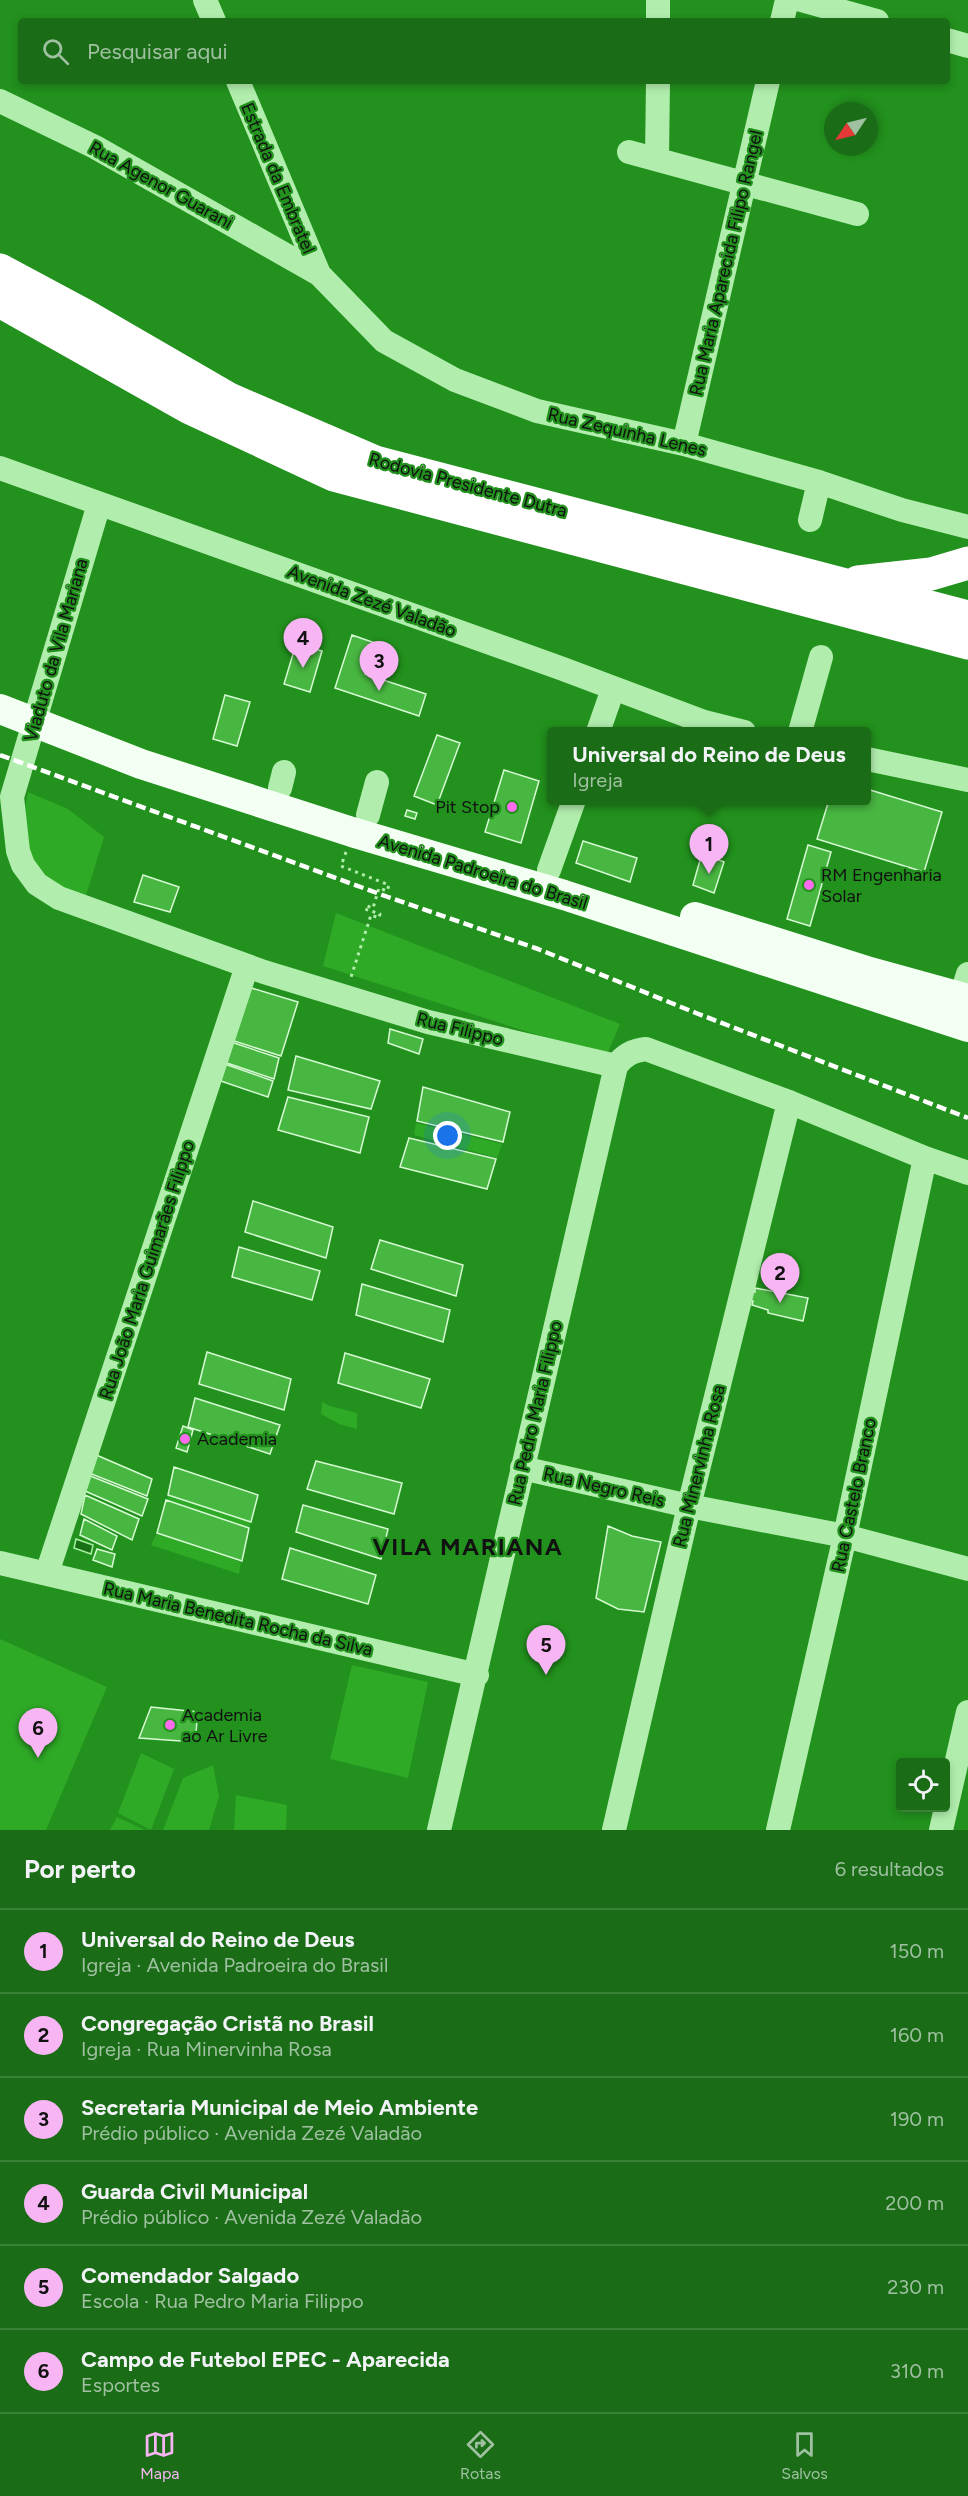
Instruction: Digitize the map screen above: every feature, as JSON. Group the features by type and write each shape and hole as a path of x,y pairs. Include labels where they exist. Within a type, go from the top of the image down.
{"highway":[{"path":"0,255 84,315"},
{"name":"Rodovia Presidente Dutra","path":"0,270 84,315 230,399 375,462 968,617"},
{"name":"Rodovia Presidente Dutra","path":"0,301 189,407 334,475 968,643"},
{"path":"838,584 931,574 968,563"}],"main road":[{"name":"Avenida Padroeira do Brasil","path":"0,688 149,746 282,780 368,815 870,972 958,1005"},
{"name":"Avenida Padroeira do Brasil","path":"0,709 141,764 352,832 564,895 958,1005"}],"street":[{"path":"205,0 213,18"},
{"path":"658,0 658,18"},
{"path":"783,18 787,0"},
{"path":"801,0 866,18"},
{"path":"950,41 968,46"},
{"name":"Estrada da Embratel","path":"239,84 319,274"},
{"path":"657,159 658,84"},
{"name":"Rua Maria Aparecida Filipo Rangel","path":"684,444 767,84"},
{"name":"Rua Agenor Guarani","path":"0,100 95,147 319,274"},
{"path":"629,152 857,214"},
{"name":"Rua Zequinha Lenes","path":"319,274 384,341 455,380 537,411 684,444 819,482 902,510 968,527"},
{"name":"Avenida Zezé Valadão","path":"0,468 563,669 613,690 644,698 704,722 724,727"},
{"path":"810,520 819,482"},
{"name":"Viaduto da Vila Mariana","path":"12,797 99,504"},
{"path":"801,727 821,657"},
{"path":"600,727 613,690"},
{"path":"871,760 968,780"},
{"path":"368,815 377,782"},
{"name":"Rua Filippo","path":"12,797 18,851 23,865 37,884 59,898 247,966 428,1022 616,1066"},
{"path":"549,870 573,805"},
{"name":"Rua João Maria Guimarães Filippo","path":"47,1573 247,966"},
{"path":"616,1066 630,1053 646,1049 789,1102 925,1158 968,1173"},
{"name":"Rua Pedro Maria Filippo","path":"439,1830 477,1675 522,1468 616,1066"},
{"name":"Rua Minervinha Rosa","path":"614,1830 689,1506 789,1102"},
{"name":"Rua Castelo Branco","path":"778,1830 845,1536 925,1158"},
{"name":"Rua Negro Reis","path":"522,1468 689,1506 845,1536 968,1569"},
{"name":"Rua Maria Benedita Rocha da Silva","path":"0,1563 477,1675"},
{"path":"941,1830 968,1712"}],"path":[{"path":"345,996 370,915 379,918 380,914 365,909 367,906 373,908 379,888 387,891 389,885 378,881"}],"shaded area":[{"path":"28,792 68,809 104,837 84,902 39,879 19,842"},
{"path":"336,913 620,1024 606,1057 323,966"},
{"path":"416,1123 502,1144 497,1158 414,1135"},
{"path":"322,1402 357,1413 357,1429 339,1424 321,1414"},
{"path":"168,1495 251,1522 249,1528 167,1500"},
{"path":"157,1533 241,1562 239,1574 151,1545"},
{"path":"76,1539 93,1545 91,1554 74,1548"},
{"path":"0,1639 107,1687 46,1830 0,1830"},
{"path":"352,1665 428,1682 408,1778 330,1759"},
{"path":"141,1753 174,1769 151,1830 118,1813"},
{"path":"213,1765 219,1796 209,1830 163,1830 183,1778"},
{"path":"236,1795 287,1805 286,1830 234,1830"},
{"path":"117,1817 145,1830 110,1830"}],"building":[{"path":"352,635 375,643 365,674 426,694 419,716 335,688"},
{"path":"296,644 322,651 310,692 284,684"},
{"path":"225,695 250,702 237,746 213,739"},
{"path":"437,735 460,743 437,805 414,796"},
{"name":"Pit Stop","path":"504,770 539,781 521,843 485,832"},
{"path":"871,790 942,812 924,872 817,839 827,805 871,805"},
{"path":"407,810 417,813 415,819 405,816"},
{"path":"583,841 637,858 630,882 576,863"},
{"name":"RM Engenharia Solar","path":"808,845 831,852 810,926 787,919"},
{"path":"702,853 724,862 714,893 693,885"},
{"path":"143,875 179,887 170,912 134,902"},
{"path":"248,987 298,1002 281,1056 231,1040"},
{"path":"390,1029 423,1039 419,1054 388,1043"},
{"path":"228,1041 279,1058 274,1079 221,1061"},
{"path":"296,1056 380,1081 371,1109 288,1090"},
{"path":"222,1063 273,1081 268,1097 215,1079"},
{"path":"423,1087 510,1112 503,1142 417,1121"},
{"path":"288,1097 369,1117 360,1153 278,1130"},
{"path":"409,1138 496,1159 487,1189 400,1167"},
{"path":"253,1201 333,1227 326,1258 245,1232"},
{"path":"380,1240 463,1265 456,1296 371,1269"},
{"path":"239,1247 320,1271 312,1300 232,1277"},
{"path":"362,1284 450,1310 443,1342 356,1315"},
{"path":"755,1288 808,1298 803,1321 768,1313 768,1310 752,1305 753,1301 749,1300 751,1291 755,1292"},
{"path":"207,1352 291,1379 284,1410 199,1384"},
{"path":"345,1353 430,1379 421,1408 338,1383"},
{"path":"195,1398 280,1425 270,1454 188,1427"},
{"name":"Academia","path":"183,1426 193,1430 187,1452 176,1448"},
{"path":"94,1454 152,1479 147,1496 89,1473"},
{"path":"316,1461 402,1483 394,1514 307,1489"},
{"path":"174,1467 258,1495 251,1522 168,1495"},
{"path":"88,1475 148,1499 142,1516 85,1491"},
{"path":"85,1495 139,1519 132,1540 81,1514"},
{"path":"166,1500 249,1528 242,1561 157,1533"},
{"path":"303,1505 388,1529 381,1559 296,1532"},
{"path":"84,1519 117,1536 112,1550 80,1535"},
{"path":"608,1526 632,1536 661,1542 644,1612 618,1609 596,1598"},
{"path":"290,1548 376,1575 368,1604 282,1579"},
{"path":"97,1549 115,1554 112,1567 93,1560"},
{"name":"Academia ao Ar Livre","path":"151,1707 198,1712 195,1742 139,1738"}],"railway":[{"path":"0,755 388,897 538,949 968,1118"}],"place":[{"name":"Guarda Civil Municipal","path":"303,668"},
{"name":"Secretaria Municipal de Meio Ambiente","path":"379,691"},
{"name":"Pit Stop","path":"512,807"},
{"name":"Universal do Reino de Deus","path":"709,874"},
{"name":"RM Engenharia Solar","path":"809,885"},
{"name":"Congregação Cristã no Brasil","path":"780,1303"},
{"name":"Academia","path":"185,1439"},
{"name":"Comendador Salgado","path":"546,1675"},
{"name":"Academia ao Ar Livre","path":"170,1725"},
{"name":"Campo de Futebol EPEC - Aparecida","path":"38,1758"}],"district":[{"name":"VILA MARIANA","path":"468,1546"}]}
